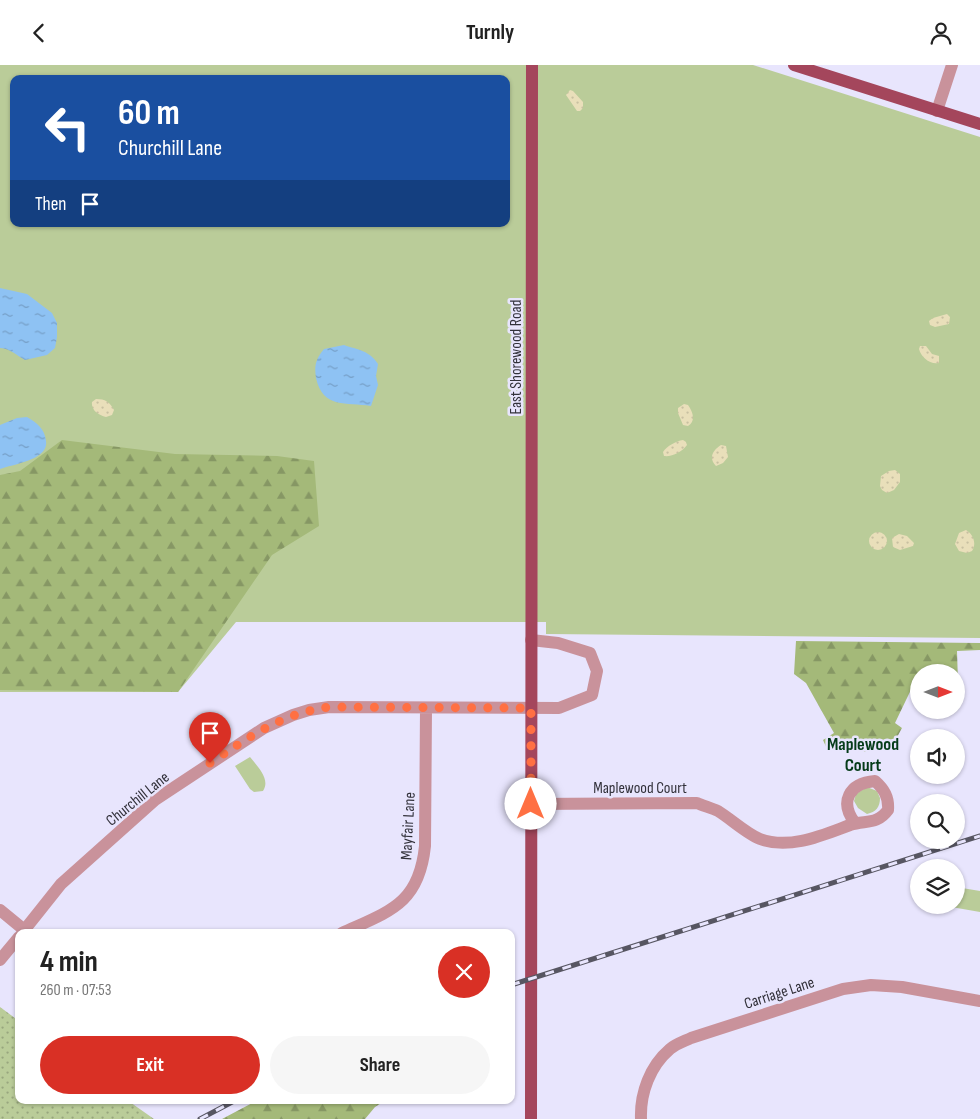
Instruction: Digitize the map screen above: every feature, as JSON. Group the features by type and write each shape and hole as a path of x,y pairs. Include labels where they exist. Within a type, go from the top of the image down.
{"main road":[{"name":"East Shorewood Road","path":"531,1119 532,65"},
{"path":"794,65 980,124"}],"street":[{"path":"938,111 952,65"},
{"name":"Churchill Lane","path":"27,929 61,884 155,800 264,728 293,715 329,707 560,708 592,695 598,671 590,653 558,643 531,644"},
{"name":"Mayfair Lane","path":"351,929 398,906 419,877 425,845 426,708"},
{"name":"Maplewood Court","path":"531,804 697,803 717,810 760,839 786,843 814,838 855,823"},
{"path":"0,911 20,929"},
{"name":"Churchill Lane","path":"0,960 15,943"},
{"name":"Carriage Lane","path":"641,1119 645,1087 654,1067 671,1048 691,1038 843,989 871,985 902,987 980,1001"}],"green space":[{"path":"0,65 753,65 980,137 980,638 546,634 546,622 236,622 178,692 0,692"},
{"path":"62,440 175,454 277,456 314,461 319,526 272,555 178,692 0,690 0,475 20,471"},
{"path":"796,641 980,643 980,650 957,651 957,664 910,664 910,692 895,723 902,728 896,739 887,740 871,751 827,749 823,740 834,733 806,683 794,674"},
{"path":"250,757 264,777 265,786 263,791 254,792 250,789 235,766"},
{"path":"867,787 877,791 880,798 877,809 867,814 858,808 854,801 856,794"},
{"path":"965,888 980,891 980,912 965,909"},
{"path":"0,1007 15,1018 15,1104 133,1104 154,1119 0,1119"},
{"path":"250,1104 380,1104 365,1119 222,1119"}],"sand":[{"path":"570,90 583,102 583,108 580,111 577,111 566,95"},
{"path":"947,314 950,317 949,324 935,327 930,325 929,321 933,318"},
{"path":"920,346 926,346 932,354 939,356 939,363 932,363 926,360 920,352"},
{"path":"96,399 105,400 111,405 114,410 112,415 106,417 96,412 92,402"},
{"path":"684,404 688,405 693,416 691,424 688,426 683,425 678,413 678,408"},
{"path":"683,440 687,445 682,450 677,454 664,456 663,452 667,448"},
{"path":"721,445 726,446 728,457 723,463 716,466 712,460 712,454"},
{"path":"895,470 900,474 900,482 894,490 887,493 880,486 881,476"},
{"path":"966,530 971,534 974,542 972,551 967,553 959,551 955,544 959,533"},
{"path":"878,532 884,535 887,541 884,547 878,550 872,547 869,541 872,535"},
{"path":"899,534 907,536 914,543 913,546 900,550 893,547 892,538"}],"water":[{"path":"0,288 27,294 52,313 57,323 57,337 55,348 47,355 25,360 10,351 0,348"},
{"path":"344,345 367,353 378,364 376,376 378,385 371,406 337,402 324,395 319,388 315,369 319,356 324,349"},
{"path":"27,417 37,424 45,437 45,447 42,453 29,460 0,469 0,425 17,418"}],"railway":[{"path":"515,984 980,836"},
{"path":"200,1119 228,1104"}],"district":[{"name":"Maplewood Court","path":"863,754"}],"route":[{"path":"210,763 264,728 309,710 329,707 531,708 531,804"}]}
